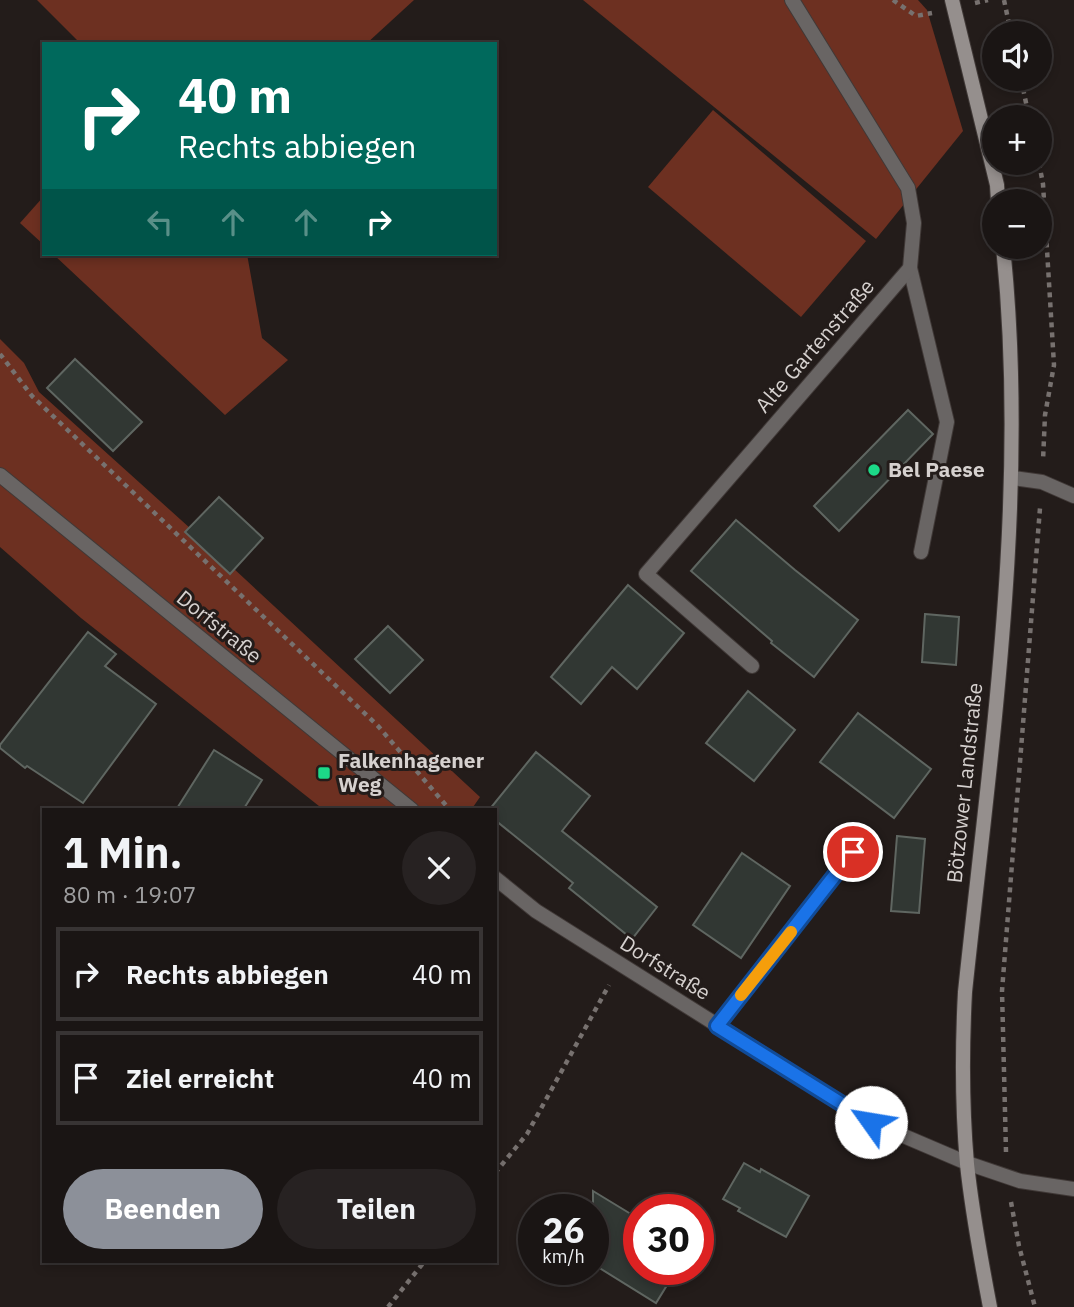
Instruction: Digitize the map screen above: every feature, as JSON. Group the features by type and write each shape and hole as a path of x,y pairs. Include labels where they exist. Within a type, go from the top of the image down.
{"main road":[{"path":"952,0 997,189"},
{"name":"Bötzower Landstraße","path":"990,1307 967,1163 962,1049 965,992 1006,592 1013,478 1008,291 1004,259"}],"street":[{"path":"792,0 908,188 914,223 910,268 947,422 921,552"},
{"name":"Alte Gartenstraße","path":"752,666 646,574 910,268"},
{"name":"Dorfstraße","path":"0,475 410,808"},
{"path":"1013,478 1042,482 1074,496"},
{"path":"717,1026 853,852"},
{"name":"Dorfstraße","path":"497,880 536,911 871,1122 967,1163 1020,1181 1074,1189"}],"path":[{"path":"1004,0 1008,21"},
{"path":"1035,1307 1019,1246 1007,1176 1002,991 1045,415 1054,365 1041,175"},
{"path":"0,354 32,396 378,726 448,808"},
{"path":"497,1170 527,1133 620,964"},
{"path":"388,1307 423,1263"}],"shaded area":[{"path":"37,0 414,0 368,42 79,42"},
{"path":"583,0 918,0 927,10 963,131 876,239"},
{"path":"713,110 866,241 801,317 648,187"},
{"path":"42,198 42,243 20,223"},
{"path":"55,256 247,256 262,338 288,360 225,415"},
{"path":"0,339 24,363 39,392 480,797 472,808 321,808 81,618 0,547"}],"building":[{"path":"75,359 142,422 113,451 47,388"},
{"name":"Bel Paese","path":"908,410 933,434 839,531 814,506"},
{"path":"219,497 263,538 230,574 185,532"},
{"path":"736,520 858,620 814,677 771,643 772,641 691,571"},
{"path":"628,585 684,633 637,689 612,667 581,704 551,677"},
{"path":"925,614 959,617 956,665 922,662"},
{"path":"388,626 423,660 390,693 355,659"},
{"path":"88,632 116,654 105,666 156,704 83,803 27,766 25,768 0,748 0,745"},
{"path":"748,691 795,730 754,781 706,743"},
{"path":"858,713 931,769 894,818 820,762"},
{"path":"214,750 262,780 244,808 177,808"},
{"path":"536,752 590,796 562,831 657,907 632,939 569,888 573,883 497,822 497,808 491,808"},
{"path":"897,836 925,839 919,913 891,911"},
{"path":"742,853 790,886 741,958 693,925"},
{"path":"744,1163 760,1172 761,1169 809,1196 786,1237 738,1211 740,1208 723,1199"},
{"path":"609,1201 623,1209 623,1283 609,1274"},
{"path":"627,1285 667,1285 656,1303"}],"slow traffic":[{"path":"741,995 791,932"}],"place":[{"name":"Bel Paese","path":"874,470"},
{"name":"Falkenhagener Weg","path":"324,773"}],"route":[{"path":"853,852 717,1026 871,1122"}]}
